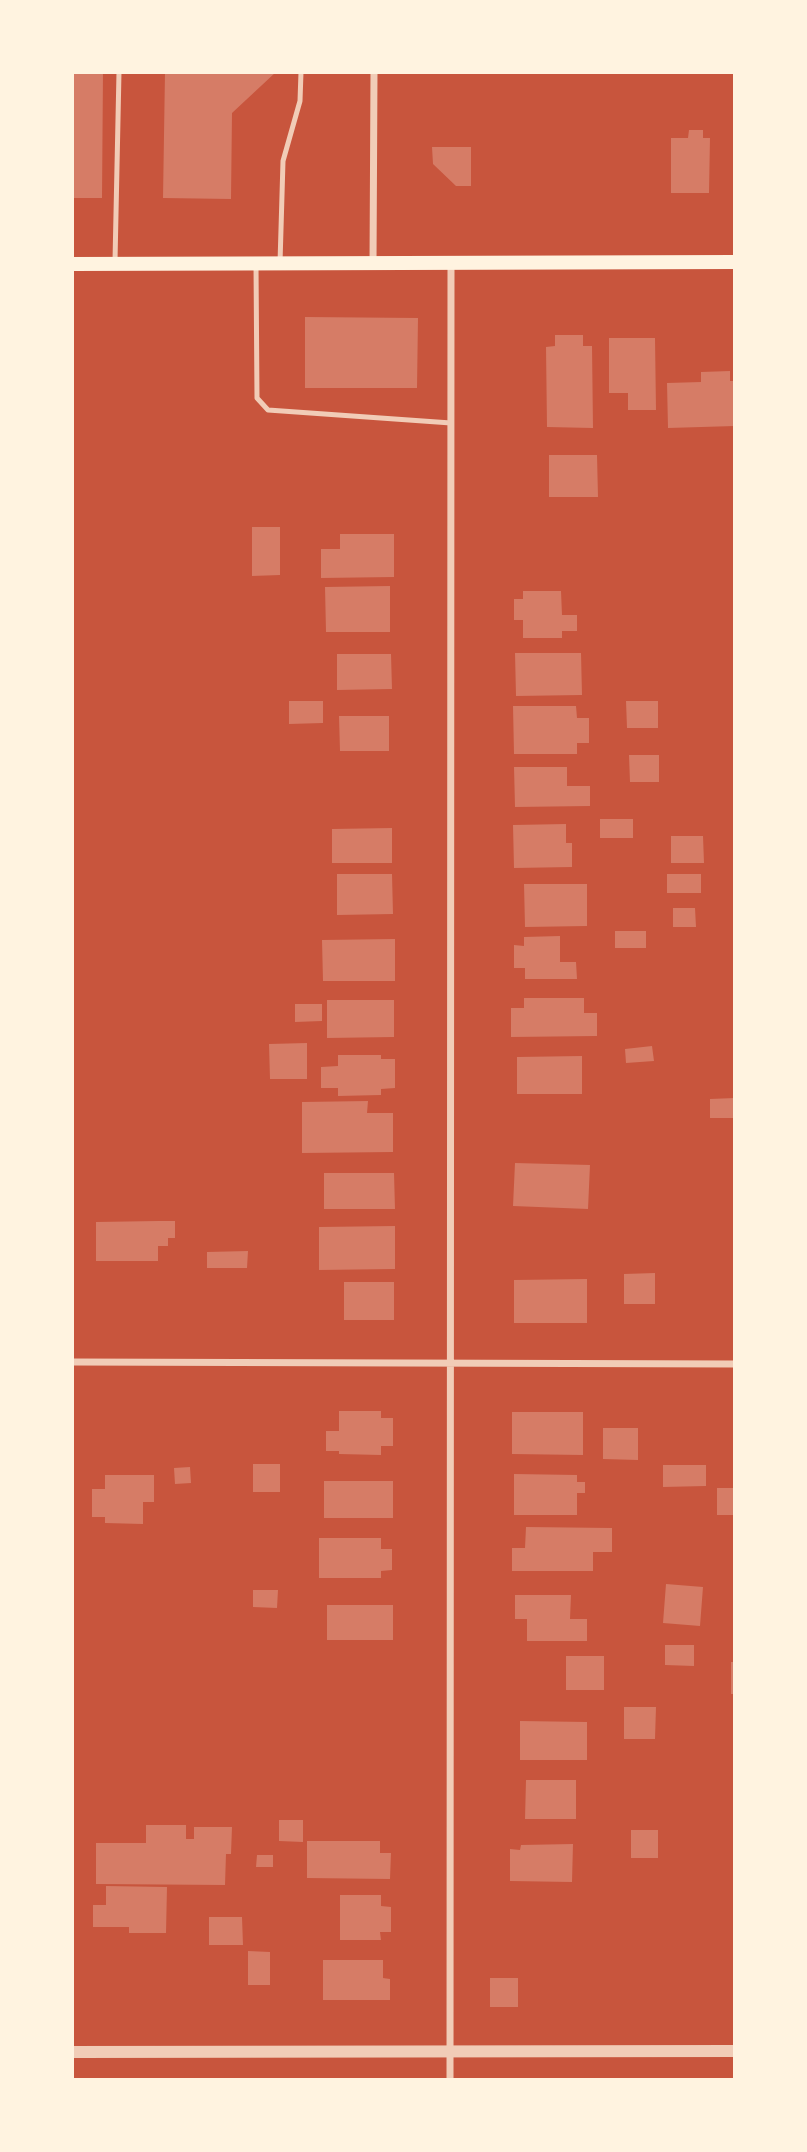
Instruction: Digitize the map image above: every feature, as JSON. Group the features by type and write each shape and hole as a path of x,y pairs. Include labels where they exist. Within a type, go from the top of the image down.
{"main road":[{"path":"72,264 735,262"}],"street":[{"path":"373,264 374,72"},
{"path":"450,2080 452,263"},
{"path":"72,1362 735,1364"},
{"path":"72,2052 735,2051"}],"lane":[{"path":"115,264 119,72"},
{"path":"280,263 283,161 300,101 300,72"},
{"path":"256,263 257,398 268,410 451,423"}],"building":[{"path":"72,72 103,72 102,198 72,198"},
{"path":"165,72 276,72 232,113 231,199 163,198"},
{"path":"689,130 703,130 703,138 710,138 709,193 671,193 671,138 688,138"},
{"path":"432,147 471,147 471,186 456,186 433,164"},
{"path":"305,317 418,318 417,388 305,388"},
{"path":"555,335 583,335 583,346 592,346 593,428 547,427 546,347 555,346"},
{"path":"609,338 655,338 656,410 628,410 628,393 609,393"},
{"path":"730,371 730,381 735,381 735,426 668,428 667,383 701,382 701,372"},
{"path":"549,455 597,455 598,497 549,497"},
{"path":"252,527 280,527 280,575 252,576"},
{"path":"340,534 394,534 394,577 321,578 321,549 340,549"},
{"path":"390,586 390,632 326,632 325,587"},
{"path":"523,591 561,591 562,615 577,615 577,631 562,631 562,638 523,638 523,620 514,620 514,599 523,599"},
{"path":"515,653 581,653 582,695 516,696"},
{"path":"337,654 391,654 392,689 337,690"},
{"path":"289,701 323,701 323,723 289,724"},
{"path":"626,701 658,701 658,728 627,728"},
{"path":"513,706 576,706 577,718 589,718 589,743 577,743 577,754 514,754"},
{"path":"339,716 389,716 389,751 340,751"},
{"path":"629,755 659,755 659,782 630,782"},
{"path":"514,767 567,767 567,786 590,786 590,806 515,807"},
{"path":"600,819 633,819 633,838 600,838"},
{"path":"566,824 566,843 572,843 572,867 514,868 513,825"},
{"path":"392,828 392,863 332,863 332,829"},
{"path":"671,836 703,836 704,863 671,863"},
{"path":"337,874 392,874 393,914 337,915"},
{"path":"667,874 701,874 701,893 667,893"},
{"path":"524,884 587,884 587,926 525,927"},
{"path":"673,908 695,908 696,927 673,927"},
{"path":"615,931 646,931 646,948 615,948"},
{"path":"560,936 560,962 576,962 577,979 525,979 525,968 514,968 514,945 524,946 524,937"},
{"path":"395,939 395,981 323,981 322,940"},
{"path":"524,998 584,998 584,1013 597,1013 597,1036 511,1037 511,1008 524,1008"},
{"path":"327,1000 394,1000 394,1037 327,1038"},
{"path":"295,1004 322,1004 322,1021 295,1022"},
{"path":"307,1043 307,1079 270,1079 269,1044"},
{"path":"652,1046 654,1061 626,1063 625,1049"},
{"path":"338,1055 381,1055 381,1059 395,1059 395,1088 381,1089 381,1095 338,1096 338,1088 321,1088 321,1067 338,1066"},
{"path":"582,1056 582,1094 517,1094 517,1057"},
{"path":"735,1098 735,1118 710,1118 710,1099"},
{"path":"368,1101 367,1113 393,1113 393,1152 302,1153 302,1102"},
{"path":"515,1163 590,1165 588,1209 513,1206"},
{"path":"324,1173 394,1173 395,1209 324,1209"},
{"path":"175,1221 175,1238 168,1238 168,1246 158,1246 158,1261 96,1261 96,1222"},
{"path":"395,1226 395,1269 319,1270 319,1227"},
{"path":"248,1251 247,1268 207,1268 207,1252"},
{"path":"655,1273 655,1304 624,1304 624,1274"},
{"path":"587,1279 587,1323 514,1323 514,1280"},
{"path":"344,1282 394,1282 394,1320 344,1320"},
{"path":"339,1411 381,1411 381,1418 393,1418 393,1446 381,1446 381,1455 326,1451 326,1431 339,1431"},
{"path":"512,1412 583,1412 583,1455 512,1454"},
{"path":"603,1428 638,1428 638,1460 603,1459"},
{"path":"253,1464 280,1464 280,1492 253,1492"},
{"path":"663,1465 706,1465 706,1486 663,1487"},
{"path":"190,1467 191,1483 175,1484 174,1468"},
{"path":"514,1474 577,1475 577,1482 585,1482 585,1493 577,1493 577,1515 514,1515"},
{"path":"105,1475 154,1475 154,1502 143,1502 143,1524 105,1523 105,1517 92,1517 92,1489 105,1489"},
{"path":"324,1481 393,1481 393,1518 324,1518"},
{"path":"717,1488 735,1488 735,1515 717,1515"},
{"path":"526,1527 612,1528 612,1552 593,1552 593,1571 512,1571 512,1548 525,1548"},
{"path":"319,1538 381,1538 381,1549 392,1549 392,1570 381,1571 381,1578 319,1578"},
{"path":"666,1584 703,1587 700,1626 663,1623"},
{"path":"253,1590 278,1590 277,1608 253,1607"},
{"path":"515,1595 571,1595 570,1619 587,1619 587,1641 527,1641 527,1619 515,1619"},
{"path":"327,1605 393,1605 393,1640 327,1640"},
{"path":"665,1645 694,1645 694,1666 665,1665"},
{"path":"566,1656 604,1656 604,1690 566,1690"},
{"path":"731,1662 735,1662 735,1694 731,1694"},
{"path":"624,1707 656,1707 655,1739 624,1739"},
{"path":"520,1721 587,1722 587,1760 520,1760"},
{"path":"526,1780 576,1780 576,1819 525,1819"},
{"path":"735,1782 735,1824 733,1824"},
{"path":"279,1820 303,1820 303,1842 279,1841"},
{"path":"146,1825 186,1825 186,1839 194,1839 194,1827 232,1827 231,1854 226,1854 225,1885 96,1884 96,1843 146,1843"},
{"path":"631,1830 658,1830 658,1858 631,1858"},
{"path":"307,1841 380,1841 380,1853 391,1853 390,1879 307,1878"},
{"path":"573,1844 572,1882 510,1881 510,1849 520,1850 521,1845"},
{"path":"257,1855 273,1855 273,1867 256,1867"},
{"path":"106,1886 167,1887 166,1933 129,1933 129,1927 93,1927 93,1905 106,1905"},
{"path":"340,1895 381,1895 381,1906 391,1907 391,1932 380,1932 381,1940 340,1940"},
{"path":"209,1917 242,1917 243,1945 209,1945"},
{"path":"248,1951 270,1952 270,1985 248,1985"},
{"path":"323,1960 383,1960 383,1978 390,1979 390,2000 323,2000"},
{"path":"490,1978 518,1978 518,2007 490,2007"}]}
